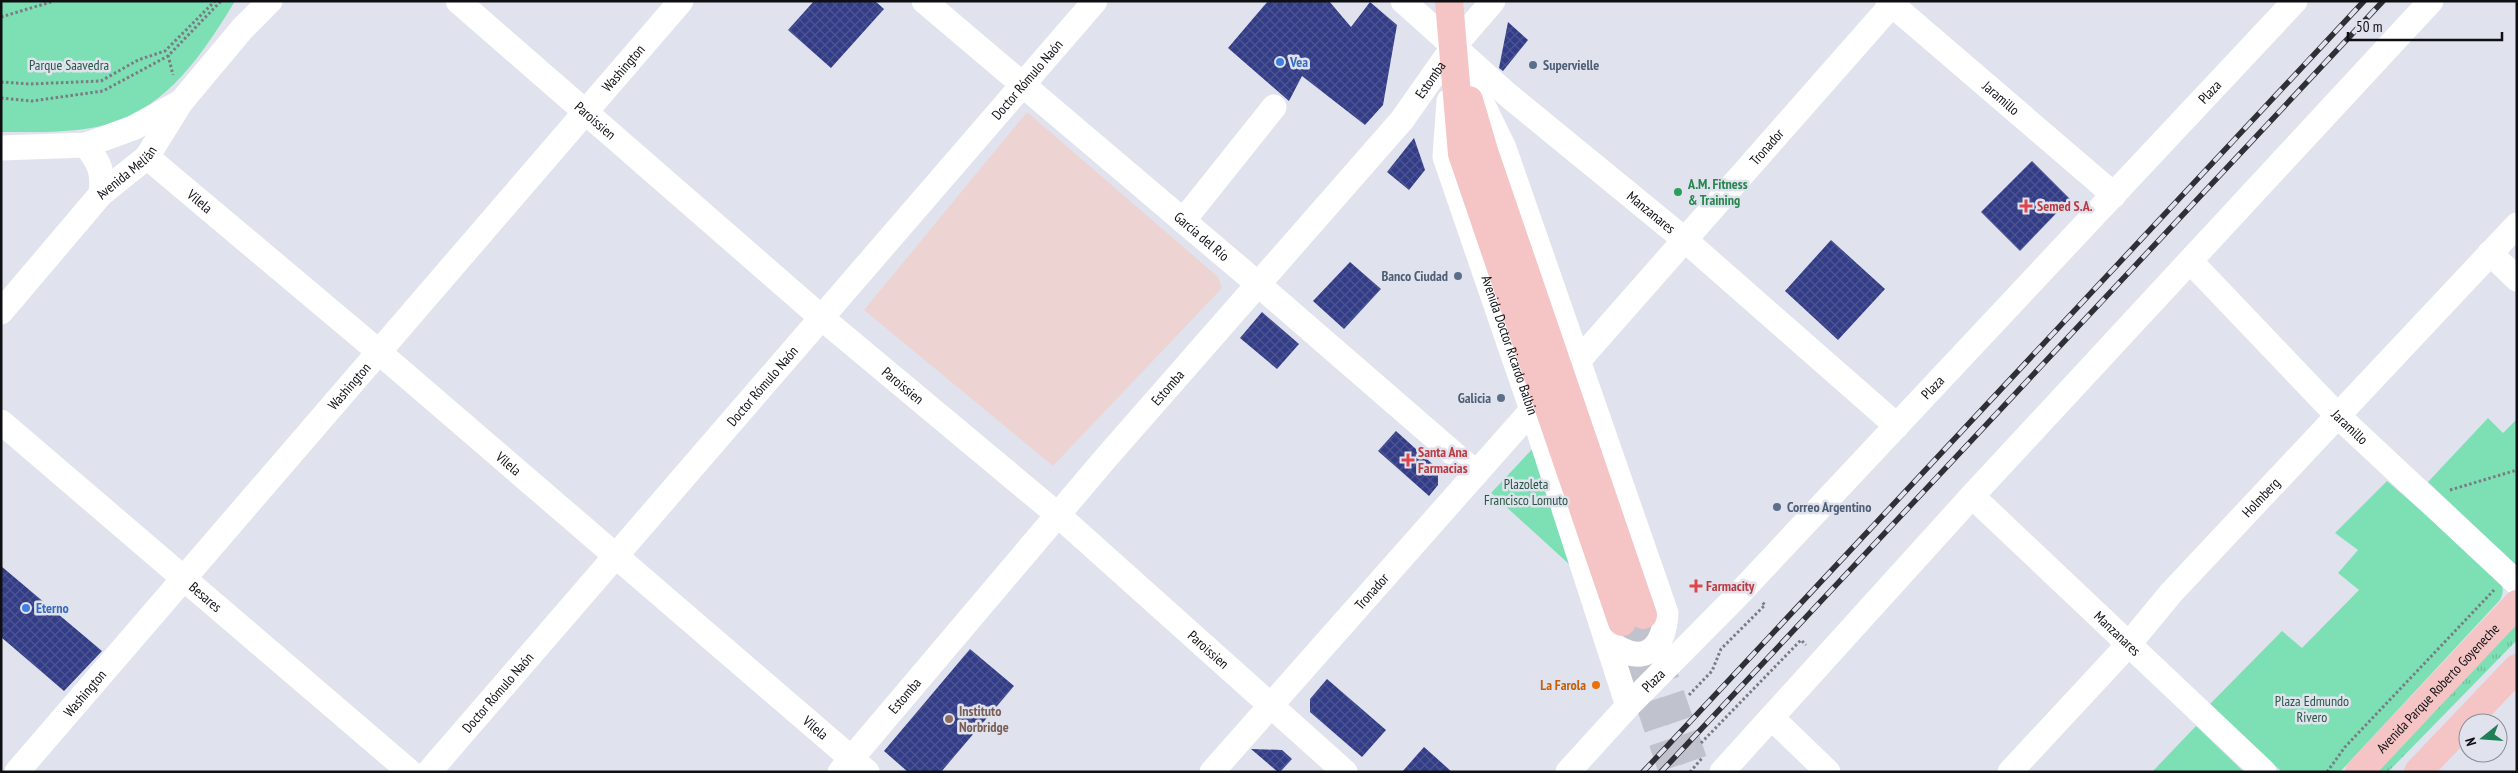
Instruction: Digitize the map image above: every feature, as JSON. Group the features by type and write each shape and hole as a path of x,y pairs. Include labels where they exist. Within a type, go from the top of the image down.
{"main road":[{"name":"Avenida Doctor Ricardo Balbín","path":"1450,1 1454,46"},
{"name":"Avenida Doctor Ricardo Balbín","path":"1454,46 1469,1"},
{"path":"1454,46 1484,151 1635,623"},
{"name":"Avenida Parque Roberto Goyeneche","path":"2359,772 2517,604"},
{"path":"2418,772 2517,668"}],"street":[{"name":"Avenida Melián","path":"242,28 253,1"},
{"name":"Avenida Melián","path":"1,312 102,194 147,157 181,102 242,28 270,1"},
{"name":"Paroissien","path":"458,1 584,113 823,319 1058,515 1270,707 1345,772"},
{"name":"Washington","path":"17,772 380,353 681,1"},
{"name":"García del Río","path":"924,1 1024,84 1476,473"},
{"name":"Doctor Rómulo Naón","path":"429,772 614,555 823,319 1095,1"},
{"name":"Manzanares","path":"1403,1 1509,96 1684,240 1897,426"},
{"name":"Estomba","path":"853,767 1058,515 1402,120 1454,46 1493,1"},
{"name":"Plaza","path":"1568,772 1628,706 1707,626 1897,426 2296,1"},
{"path":"1722,772 1972,496 2431,1"},
{"name":"Jaramillo","path":"1892,2 2114,194"},
{"name":"Tronador","path":"1579,360 1892,2"},
{"name":"Avenida Doctor Ricardo Balbín","path":"1454,46 1504,148 1579,360 1635,623 1628,706"},
{"name":"Avenida Doctor Ricardo Balbín","path":"1454,46 1445,157 1532,410 1635,623"},
{"path":"1,148 86,145 133,128 181,102"},
{"path":"1184,221 1274,107"},
{"path":"86,145 100,166 103,180 102,194"},
{"name":"Vilela","path":"147,157 380,353 614,555 853,767"},
{"name":"Holmberg","path":"2010,772 2129,644 2172,593 2517,225"},
{"path":"2490,253 2517,279"},
{"name":"Jaramillo","path":"2191,262 2338,416 2513,579"},
{"name":"Tronador","path":"1212,772 1532,410"},
{"name":"Besares","path":"1,422 410,772"},
{"name":"Manzanares","path":"1972,496 2264,772"},
{"path":"1635,623 1682,626 1695,629 1707,626"},
{"path":"1772,718 1828,772"}],"path":[{"path":"1,17 54,1"},
{"path":"1,82 30,84 101,80 138,60 165,50 215,1"},
{"path":"1,98 32,101 103,91 168,56 221,1"},
{"path":"2427,497 2517,470"},
{"path":"2327,772 2345,747 2513,579"},
{"path":"1689,695 1712,671 1720,649 1765,605 1759,599 1752,606"},
{"path":"1701,743 1801,640 1806,644 1800,651"}],"shaded area":[{"path":"1027,112 1218,277 1222,288 1053,466 864,310"}],"green space":[{"name":"Parque Saavedra","path":"1,1 235,1 213,36 188,69 174,84 142,110 110,124 79,130 1,132"},
{"path":"2488,418 2503,433 2517,419 2517,566 2428,482"},
{"name":"Plazoleta Francisco Lomuto","path":"1536,445 1582,576 1491,493"},
{"name":"Plaza Edmundo Rivero","path":"2387,481 2496,576 2502,588 2502,596 2340,772 2282,772 2210,704 2282,631 2302,648 2359,590 2338,573 2358,550 2335,533"},
{"path":"2517,624 2517,640 2388,772 2375,772"},
{"path":"2196,726 2244,772 2152,772"}],"building":[{"path":"814,1 875,1 884,9 831,68 788,30"},
{"path":"1268,1 1329,1 1351,27 1370,2 1397,25 1383,105 1365,125 1302,76 1289,101 1228,48"},
{"path":"1508,22 1528,40 1503,71 1499,68"},
{"path":"1414,138 1425,170 1409,190 1387,172"},
{"name":"Semed S.A.","path":"2032,161 2070,199 2020,251 1981,212"},
{"path":"1831,240 1885,289 1838,340 1785,291"},
{"path":"1350,262 1381,289 1344,329 1313,301"},
{"path":"1262,312 1299,344 1277,369 1240,338"},
{"name":"Santa Ana Farmacias","path":"1396,431 1438,469 1438,485 1429,496 1378,451"},
{"name":"Eterno","path":"1,566 102,651 64,691 1,637"},
{"name":"Instituto Norbridge","path":"970,649 1014,686 941,772 908,772 884,751"},
{"path":"1327,679 1386,730 1362,757 1310,712 1310,699"},
{"path":"1424,747 1452,772 1402,772"},
{"path":"1251,749 1282,750 1292,759 1278,772"}],"tunnel":[{"path":"1643,615 1697,772"},
{"path":"1622,622 1673,772"}],"railway":[{"path":"1643,772 2364,1"},
{"path":"1661,772 2383,1"}],"place":[{"name":"Vea","path":"1280,62"},
{"name":"Supervielle","path":"1533,65"},
{"name":"A.M. Fitness & Training","path":"1678,192"},
{"name":"Semed S.A.","path":"2026,206"},
{"name":"Banco Ciudad","path":"1458,276"},
{"name":"Galicia","path":"1501,398"},
{"name":"Santa Ana Farmacias","path":"1408,460"},
{"name":"Correo Argentino","path":"1777,507"},
{"name":"Farmacity","path":"1696,586"},
{"name":"Eterno","path":"26,608"},
{"name":"La Farola","path":"1596,685"},
{"name":"Instituto Norbridge","path":"949,719"}]}
